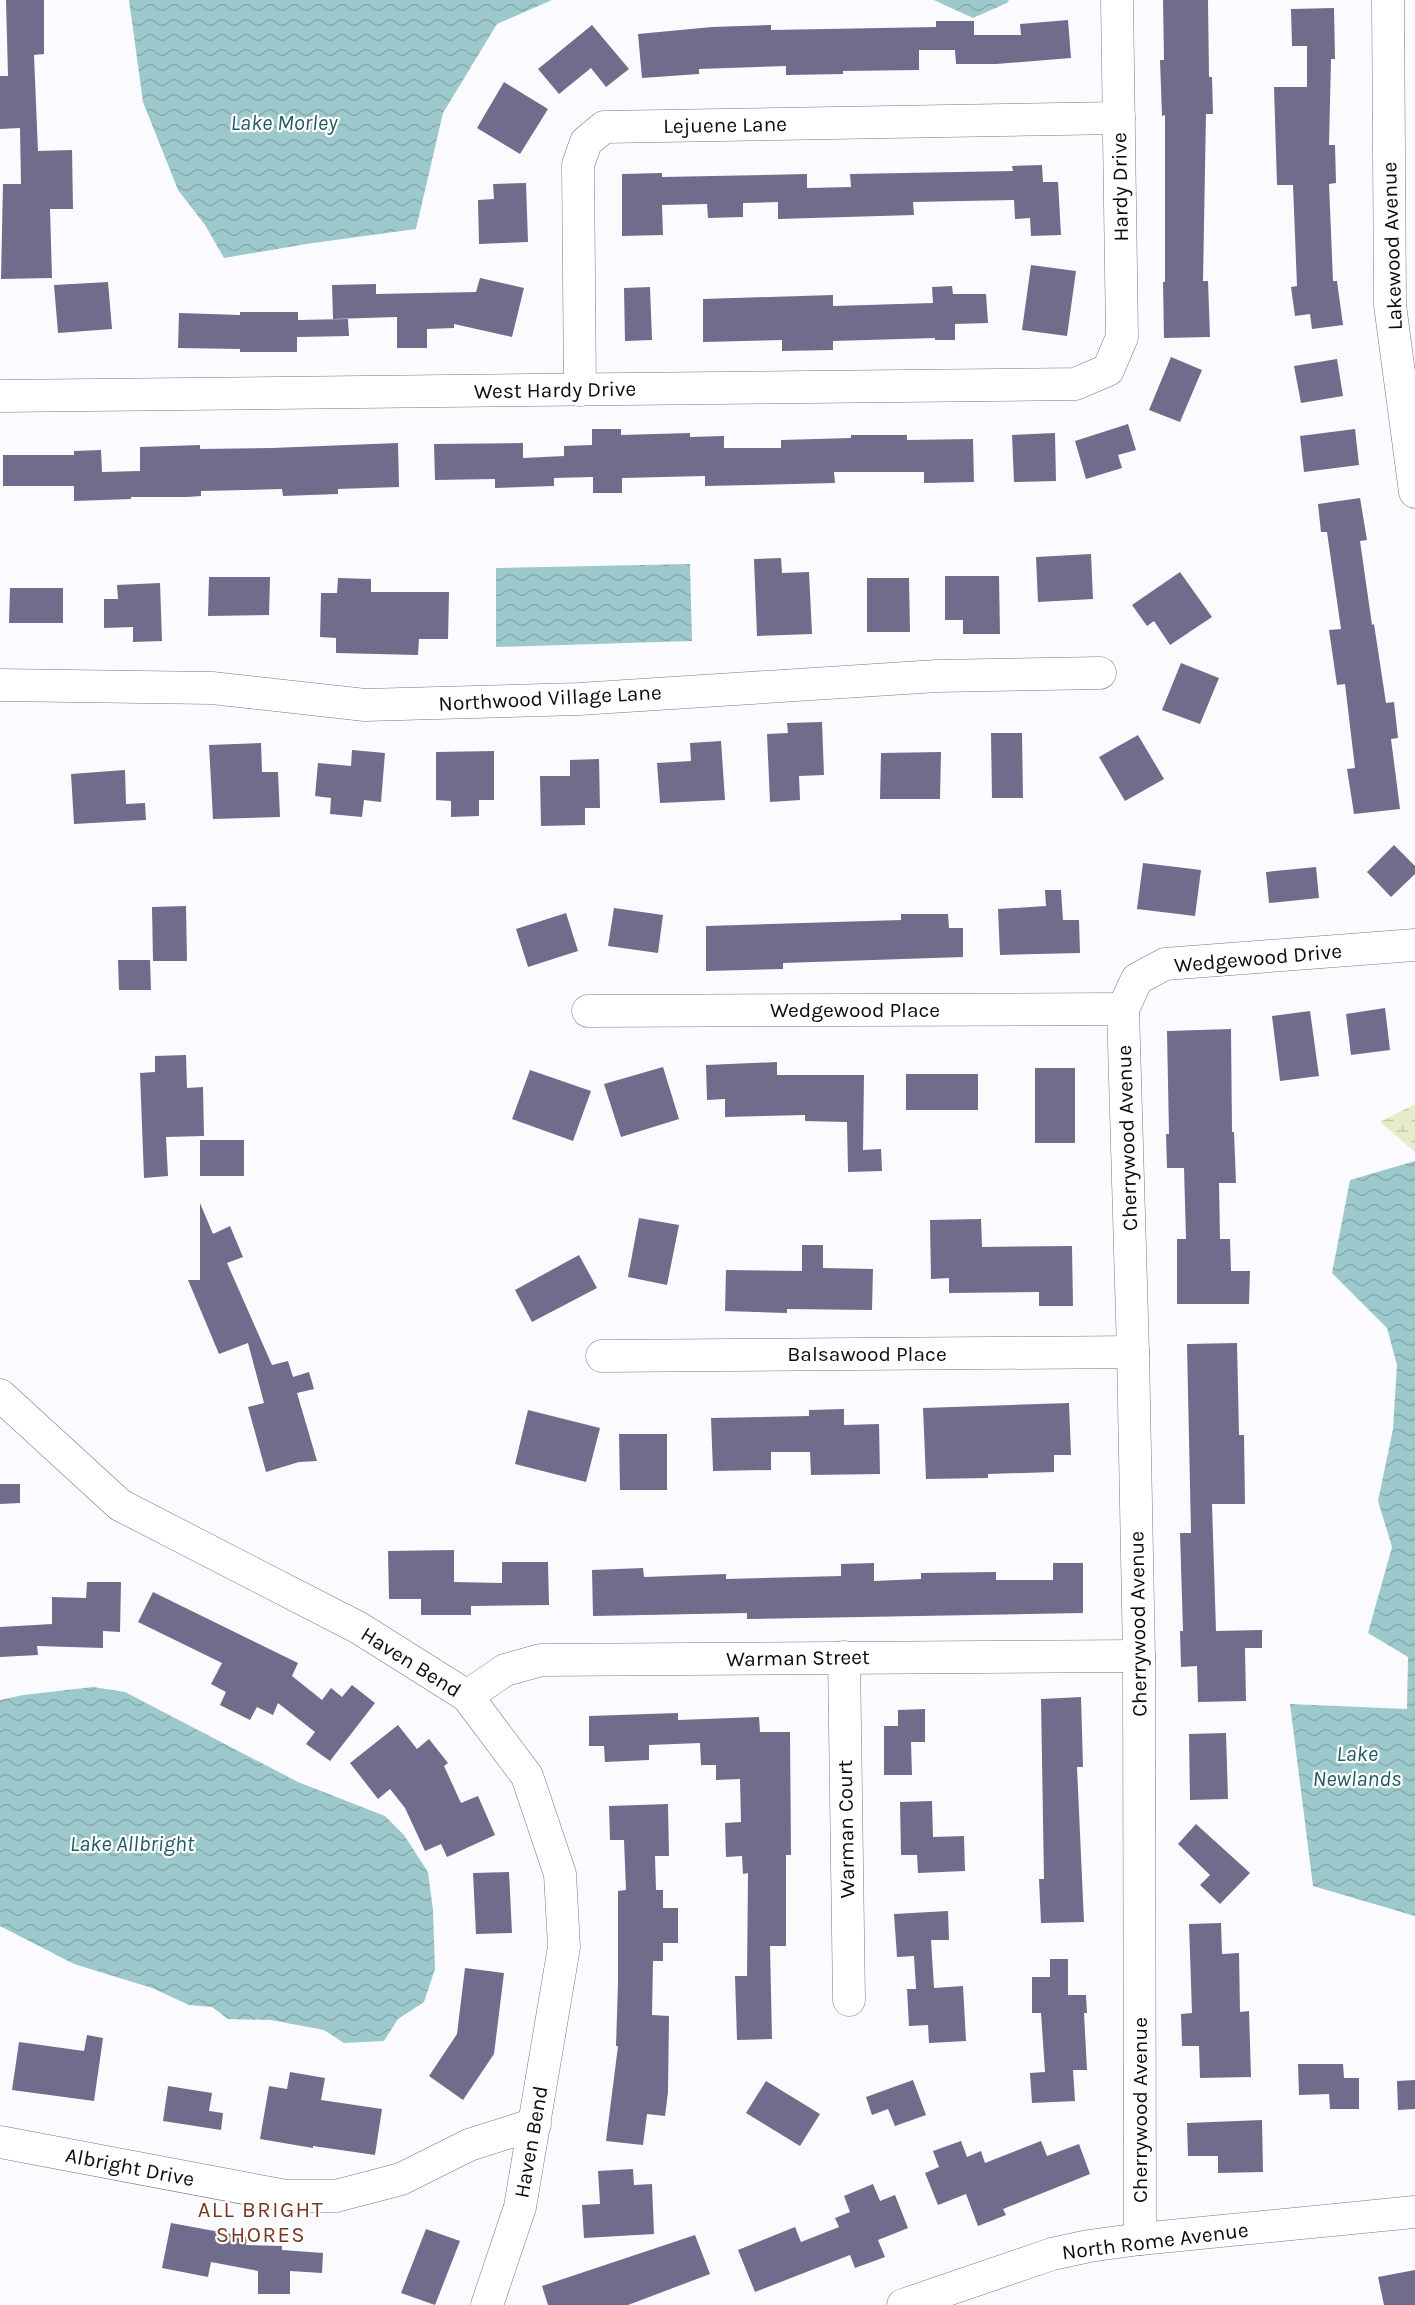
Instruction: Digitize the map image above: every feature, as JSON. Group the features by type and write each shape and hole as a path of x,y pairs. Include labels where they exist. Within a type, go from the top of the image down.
{"street":[{"name":"Hardy Drive","path":"1108,370 1122,337 1117,0"},
{"name":"Lakewood Avenue","path":"1388,0 1390,306 1415,492"},
{"name":"Lejuene Lane","path":"580,390 578,165 586,142 604,127 1119,118"},
{"name":"West Hardy Drive","path":"0,396 1075,384 1108,370"},
{"name":"Northwood Village Lane","path":"0,685 212,688 365,705 579,699 937,676 1100,673"},
{"name":"Wedgewood Drive","path":"1123,1009 1137,979 1166,964 1415,945"},
{"name":"Wedgewood Place","path":"588,1011 1123,1009"},
{"name":"Cherrywood Avenue","path":"1123,1009 1139,1656 1140,2239"},
{"name":"Balsawood Place","path":"602,1356 1133,1352"},
{"name":"Haven Bend","path":"0,1395 120,1505 359,1628 467,1696 527,1776 560,1875 564,1947 520,2207 487,2305"},
{"name":"Warman Street","path":"467,1696 505,1670 541,1660 1139,1656"},
{"name":"Warman Court","path":"844,1657 849,2000"},
{"name":"Albright Drive","path":"0,2142 286,2196 336,2196 401,2179 469,2145 535,2124"},
{"name":"North Rome Avenue","path":"903,2305 1052,2254 1089,2246 1415,2212"}],"green space":[{"path":"1415,1104 1415,1152 1380,1122"}],"water":[{"name":"Lake Morley","path":"129,0 552,0 497,24 443,113 416,229 224,258 205,225 178,190 143,102"},
{"path":"934,0 1009,0 973,18"},
{"path":"690,564 692,641 496,647 496,568"},
{"name":"Lake Newlands","path":"1415,1161 1415,1916 1313,1886 1290,1704 1407,1709 1408,1657 1368,1633 1392,1547 1378,1501 1393,1429 1397,1365 1387,1328 1332,1273 1350,1180"},
{"name":"Lake Allbright","path":"93,1687 125,1692 298,1782 385,1816 404,1835 428,1872 433,1910 435,1969 424,2002 398,2019 384,2041 344,2043 324,2030 271,2020 228,2019 212,2007 189,2005 152,1988 74,1964 0,1926 0,1700"}],"building":[{"path":"6,0 44,0 44,54 34,55 38,151 72,150 73,209 50,209 52,278 1,279 3,184 21,184 20,128 0,129 0,76 8,76"},
{"path":"1163,0 1208,0 1209,77 1212,77 1213,114 1206,114 1203,281 1208,281 1210,337 1164,338 1165,115 1162,116 1160,60 1164,60"},
{"path":"1334,8 1335,59 1331,59 1329,145 1335,145 1336,183 1329,184 1333,281 1337,281 1343,325 1312,329 1310,314 1295,316 1291,287 1297,286 1293,185 1277,185 1274,87 1307,87 1307,46 1292,46 1291,9"},
{"path":"1068,20 1071,58 996,64 956,64 955,50 919,50 919,70 843,71 843,74 786,75 786,66 699,69 699,74 642,78 638,34 712,27 771,25 771,30 936,27 936,21 974,21 974,35 1021,35 1020,24"},
{"path":"592,25 629,69 606,87 591,68 559,94 538,69"},
{"path":"504,82 548,109 520,154 477,128"},
{"path":"1042,165 1043,182 1058,182 1061,235 1031,236 1030,218 1015,219 1014,200 913,202 914,215 778,219 778,202 743,203 743,217 708,218 707,204 662,205 663,235 622,236 622,174 662,173 662,177 807,174 807,188 851,187 850,174 1013,171 1012,166"},
{"path":"526,183 528,242 479,244 478,200 494,199 493,184"},
{"path":"1031,265 1076,271 1067,336 1022,330"},
{"path":"480,278 524,288 512,337 454,324 454,328 427,329 427,348 397,348 397,317 333,319 332,285 376,284 376,294 476,292"},
{"path":"108,282 112,329 58,333 54,285"},
{"path":"952,286 953,294 986,294 988,323 955,324 955,340 935,340 935,338 833,341 833,350 782,351 782,340 703,342 703,299 833,295 833,306 933,303 932,287"},
{"path":"650,287 652,340 625,341 624,288"},
{"path":"240,312 298,312 298,320 348,319 349,336 297,337 297,352 240,352 240,349 178,348 179,313 240,315"},
{"path":"1171,357 1202,370 1180,422 1149,410"},
{"path":"1337,359 1343,396 1301,403 1294,366"},
{"path":"1128,424 1136,450 1118,455 1122,468 1086,479 1075,441"},
{"path":"592,429 621,429 621,435 690,433 690,437 724,436 724,448 781,448 781,440 851,438 851,435 907,435 907,440 973,439 974,482 924,483 924,472 834,472 835,483 705,486 705,476 622,478 622,493 593,493 593,477 554,478 554,486 495,488 495,479 435,480 434,444 523,443 523,458 564,456 564,446 592,445"},
{"path":"1355,429 1359,465 1304,472 1300,436"},
{"path":"1055,433 1056,481 1014,482 1012,435"},
{"path":"398,443 399,487 338,489 338,494 283,496 282,489 201,491 201,496 74,501 74,486 3,486 3,455 74,455 74,451 101,450 102,472 140,471 140,447 200,445 200,449 272,448"},
{"path":"1360,498 1367,540 1360,541 1372,625 1374,624 1386,703 1394,702 1398,738 1391,739 1400,809 1354,814 1347,769 1355,768 1345,684 1337,685 1329,630 1341,629 1327,532 1321,532 1318,504"},
{"path":"1091,554 1093,599 1038,602 1036,557"},
{"path":"781,558 782,573 809,572 812,634 757,636 754,559"},
{"path":"1180,572 1212,617 1170,645 1154,621 1147,626 1132,605"},
{"path":"945,576 999,576 1000,634 963,634 963,620 945,620"},
{"path":"209,577 270,577 269,615 208,616"},
{"path":"338,578 371,579 371,592 449,592 448,639 419,639 418,655 336,653 336,638 320,637 321,593 337,593"},
{"path":"867,578 909,578 910,632 867,632"},
{"path":"160,583 162,641 133,642 133,627 104,628 104,599 118,599 117,585"},
{"path":"10,588 63,588 63,623 9,623"},
{"path":"1181,663 1219,678 1200,724 1162,710"},
{"path":"822,722 824,775 799,776 800,800 770,802 767,734 788,733 787,723"},
{"path":"991,733 1022,733 1023,798 992,798"},
{"path":"1138,735 1164,779 1125,801 1099,757"},
{"path":"721,741 725,800 660,803 657,763 691,761 690,743"},
{"path":"261,743 262,772 278,772 280,817 213,819 209,745"},
{"path":"352,750 385,753 381,802 364,800 362,817 330,814 331,798 315,796 318,763 351,766"},
{"path":"494,751 494,800 479,800 479,816 451,817 451,801 436,800 436,752"},
{"path":"941,752 940,799 880,799 881,753"},
{"path":"599,759 600,808 585,808 585,825 541,826 540,776 570,776 570,760"},
{"path":"125,770 126,804 145,803 146,820 74,824 71,774"},
{"path":"1394,845 1415,866 1415,874 1391,897 1367,872"},
{"path":"1143,863 1201,870 1195,916 1137,909"},
{"path":"1316,867 1319,898 1269,903 1266,872"},
{"path":"1045,890 1061,890 1063,920 1079,920 1080,953 1000,955 998,909 1046,906"},
{"path":"186,906 187,961 153,961 152,907"},
{"path":"614,908 663,915 658,953 608,946"},
{"path":"566,913 578,951 528,967 516,929"},
{"path":"901,914 948,914 949,928 963,928 963,957 783,963 783,969 706,971 706,926 901,920"},
{"path":"118,960 150,960 151,990 119,990"},
{"path":"1385,1008 1390,1050 1351,1055 1346,1014"},
{"path":"1310,1011 1319,1076 1280,1081 1272,1016"},
{"path":"1231,1029 1232,1132 1234,1132 1236,1183 1219,1183 1220,1239 1230,1239 1231,1271 1250,1271 1249,1304 1177,1304 1177,1239 1186,1239 1184,1168 1167,1168 1166,1134 1169,1134 1167,1031"},
{"path":"186,1055 187,1088 203,1087 204,1136 166,1137 168,1176 144,1178 140,1073 155,1072 155,1056"},
{"path":"777,1062 777,1075 864,1075 863,1150 881,1149 882,1171 848,1172 847,1122 805,1121 805,1115 725,1117 725,1099 707,1100 706,1065"},
{"path":"663,1067 679,1119 621,1137 604,1084"},
{"path":"1035,1068 1075,1068 1075,1143 1035,1143"},
{"path":"530,1070 591,1091 573,1141 512,1119"},
{"path":"906,1074 978,1074 978,1110 906,1110"},
{"path":"200,1140 244,1140 244,1176 200,1176"},
{"path":"200,1203 213,1234 230,1226 243,1257 227,1263 272,1365 288,1361 293,1377 309,1372 314,1389 297,1393 317,1461 299,1462 266,1472 248,1407 264,1403 248,1343 219,1354 188,1280 200,1280"},
{"path":"639,1218 679,1225 667,1285 628,1277"},
{"path":"981,1219 982,1247 1072,1246 1073,1306 1039,1306 1039,1292 949,1293 949,1278 931,1279 930,1220"},
{"path":"802,1245 823,1245 823,1268 873,1269 872,1310 787,1309 787,1313 725,1311 726,1270 802,1271"},
{"path":"579,1255 597,1288 532,1322 515,1290"},
{"path":"1237,1343 1239,1435 1244,1435 1245,1504 1212,1504 1216,1631 1262,1630 1262,1648 1245,1648 1246,1701 1198,1702 1197,1666 1181,1667 1180,1631 1183,1631 1180,1533 1191,1533 1187,1344"},
{"path":"1069,1403 1071,1455 1054,1455 1054,1472 988,1474 988,1478 926,1479 923,1408"},
{"path":"844,1409 844,1425 879,1424 880,1474 811,1475 810,1452 771,1452 771,1470 713,1471 711,1418 809,1416 809,1410"},
{"path":"528,1410 600,1428 586,1482 515,1464"},
{"path":"619,1434 667,1434 667,1490 620,1490"},
{"path":"0,1484 20,1484 20,1503 0,1504"},
{"path":"454,1550 454,1582 502,1583 502,1562 548,1562 549,1605 471,1606 471,1615 421,1615 421,1599 389,1599 388,1551"},
{"path":"874,1563 874,1581 921,1579 921,1573 996,1572 996,1580 1053,1580 1053,1563 1083,1563 1083,1613 747,1619 747,1613 593,1616 592,1570 643,1568 644,1577 726,1574 726,1579 841,1576 841,1564"},
{"path":"87,1582 121,1582 120,1632 103,1631 103,1648 37,1646 38,1655 0,1657 0,1627 52,1624 52,1597 86,1598"},
{"path":"153,1592 298,1663 292,1676 322,1700 331,1688 342,1697 352,1685 375,1703 330,1761 306,1744 315,1732 278,1703 273,1715 257,1707 250,1720 220,1705 226,1692 211,1684 222,1663 138,1622"},
{"path":"1081,1697 1083,1767 1077,1767 1084,1922 1041,1923 1039,1879 1044,1879 1041,1699"},
{"path":"925,1709 925,1742 911,1742 912,1775 884,1775 884,1726 898,1726 898,1710"},
{"path":"678,1713 678,1720 759,1717 760,1732 790,1732 791,1855 786,1855 786,1946 770,1946 772,2039 737,2040 735,1976 747,1976 748,1873 743,1874 742,1856 726,1857 725,1823 741,1822 740,1779 716,1780 716,1765 701,1765 700,1743 649,1745 649,1760 605,1762 604,1746 589,1746 589,1716"},
{"path":"398,1725 417,1749 429,1739 448,1763 444,1766 461,1803 478,1796 495,1835 447,1857 441,1844 425,1851 405,1808 390,1789 378,1799 350,1763"},
{"path":"1226,1733 1228,1799 1190,1800 1189,1734"},
{"path":"932,1801 933,1837 964,1836 965,1871 918,1873 917,1855 901,1855 900,1802"},
{"path":"668,1804 669,1856 655,1856 656,1890 663,1890 663,1908 678,1908 678,1943 663,1943 663,1961 653,1961 652,2015 669,2016 668,2092 665,2116 647,2114 643,2145 606,2141 618,2046 616,2046 618,1891 626,1890 624,1840 610,1840 609,1806"},
{"path":"1196,1824 1250,1873 1220,1904 1200,1885 1210,1875 1178,1844"},
{"path":"509,1872 512,1933 476,1934 473,1873"},
{"path":"948,1911 949,1940 931,1940 934,1988 963,1986 966,2041 929,2043 928,2025 909,2026 907,1989 916,1989 914,1956 897,1957 894,1914"},
{"path":"1221,1923 1222,1954 1239,1953 1240,2012 1249,2011 1251,2077 1200,2078 1199,2046 1182,2046 1181,2014 1192,2013 1189,1924"},
{"path":"1050,1959 1068,1959 1068,1995 1086,1995 1087,2013 1084,2013 1087,2070 1073,2070 1075,2101 1032,2103 1030,2073 1045,2072 1041,2013 1032,2013 1032,1977 1050,1977"},
{"path":"465,1968 504,1973 494,2054 463,2100 429,2076 457,2034"},
{"path":"87,2035 103,2038 94,2101 12,2090 19,2042 84,2051"},
{"path":"1298,2064 1343,2064 1344,2078 1359,2078 1359,2109 1330,2109 1329,2094 1299,2095"},
{"path":"290,2072 325,2078 321,2100 382,2109 375,2155 260,2139 269,2086 287,2089"},
{"path":"913,2080 926,2115 895,2126 888,2109 872,2115 866,2097"},
{"path":"1415,2080 1415,2109 1398,2110 1397,2081"},
{"path":"766,2081 820,2114 800,2146 746,2113"},
{"path":"168,2086 212,2093 209,2111 223,2113 221,2130 163,2121"},
{"path":"1262,2120 1263,2172 1218,2173 1218,2156 1188,2156 1187,2123"},
{"path":"961,2141 967,2157 981,2151 985,2163 1041,2141 1047,2156 1079,2144 1090,2174 1003,2209 1006,2215 978,2226 966,2194 938,2205 925,2173 939,2167 933,2151"},
{"path":"633,2169 634,2185 652,2184 654,2234 584,2238 582,2205 600,2204 598,2171"},
{"path":"873,2184 880,2201 895,2195 908,2228 878,2240 885,2257 855,2268 850,2255 755,2292 738,2250 795,2227 801,2242 839,2227 835,2218 850,2212 844,2196"},
{"path":"171,2223 247,2237 246,2245 282,2246 282,2250 323,2253 322,2273 290,2271 290,2294 258,2294 258,2271 211,2262 208,2277 162,2268"},
{"path":"426,2229 460,2241 435,2305 401,2293"},
{"path":"695,2235 710,2274 628,2305 548,2305 542,2286"},
{"path":"1415,2270 1415,2305 1384,2305 1378,2277"}],"district":[{"name":"ALL BRIGHT SHORES","path":"261,2222"}]}
